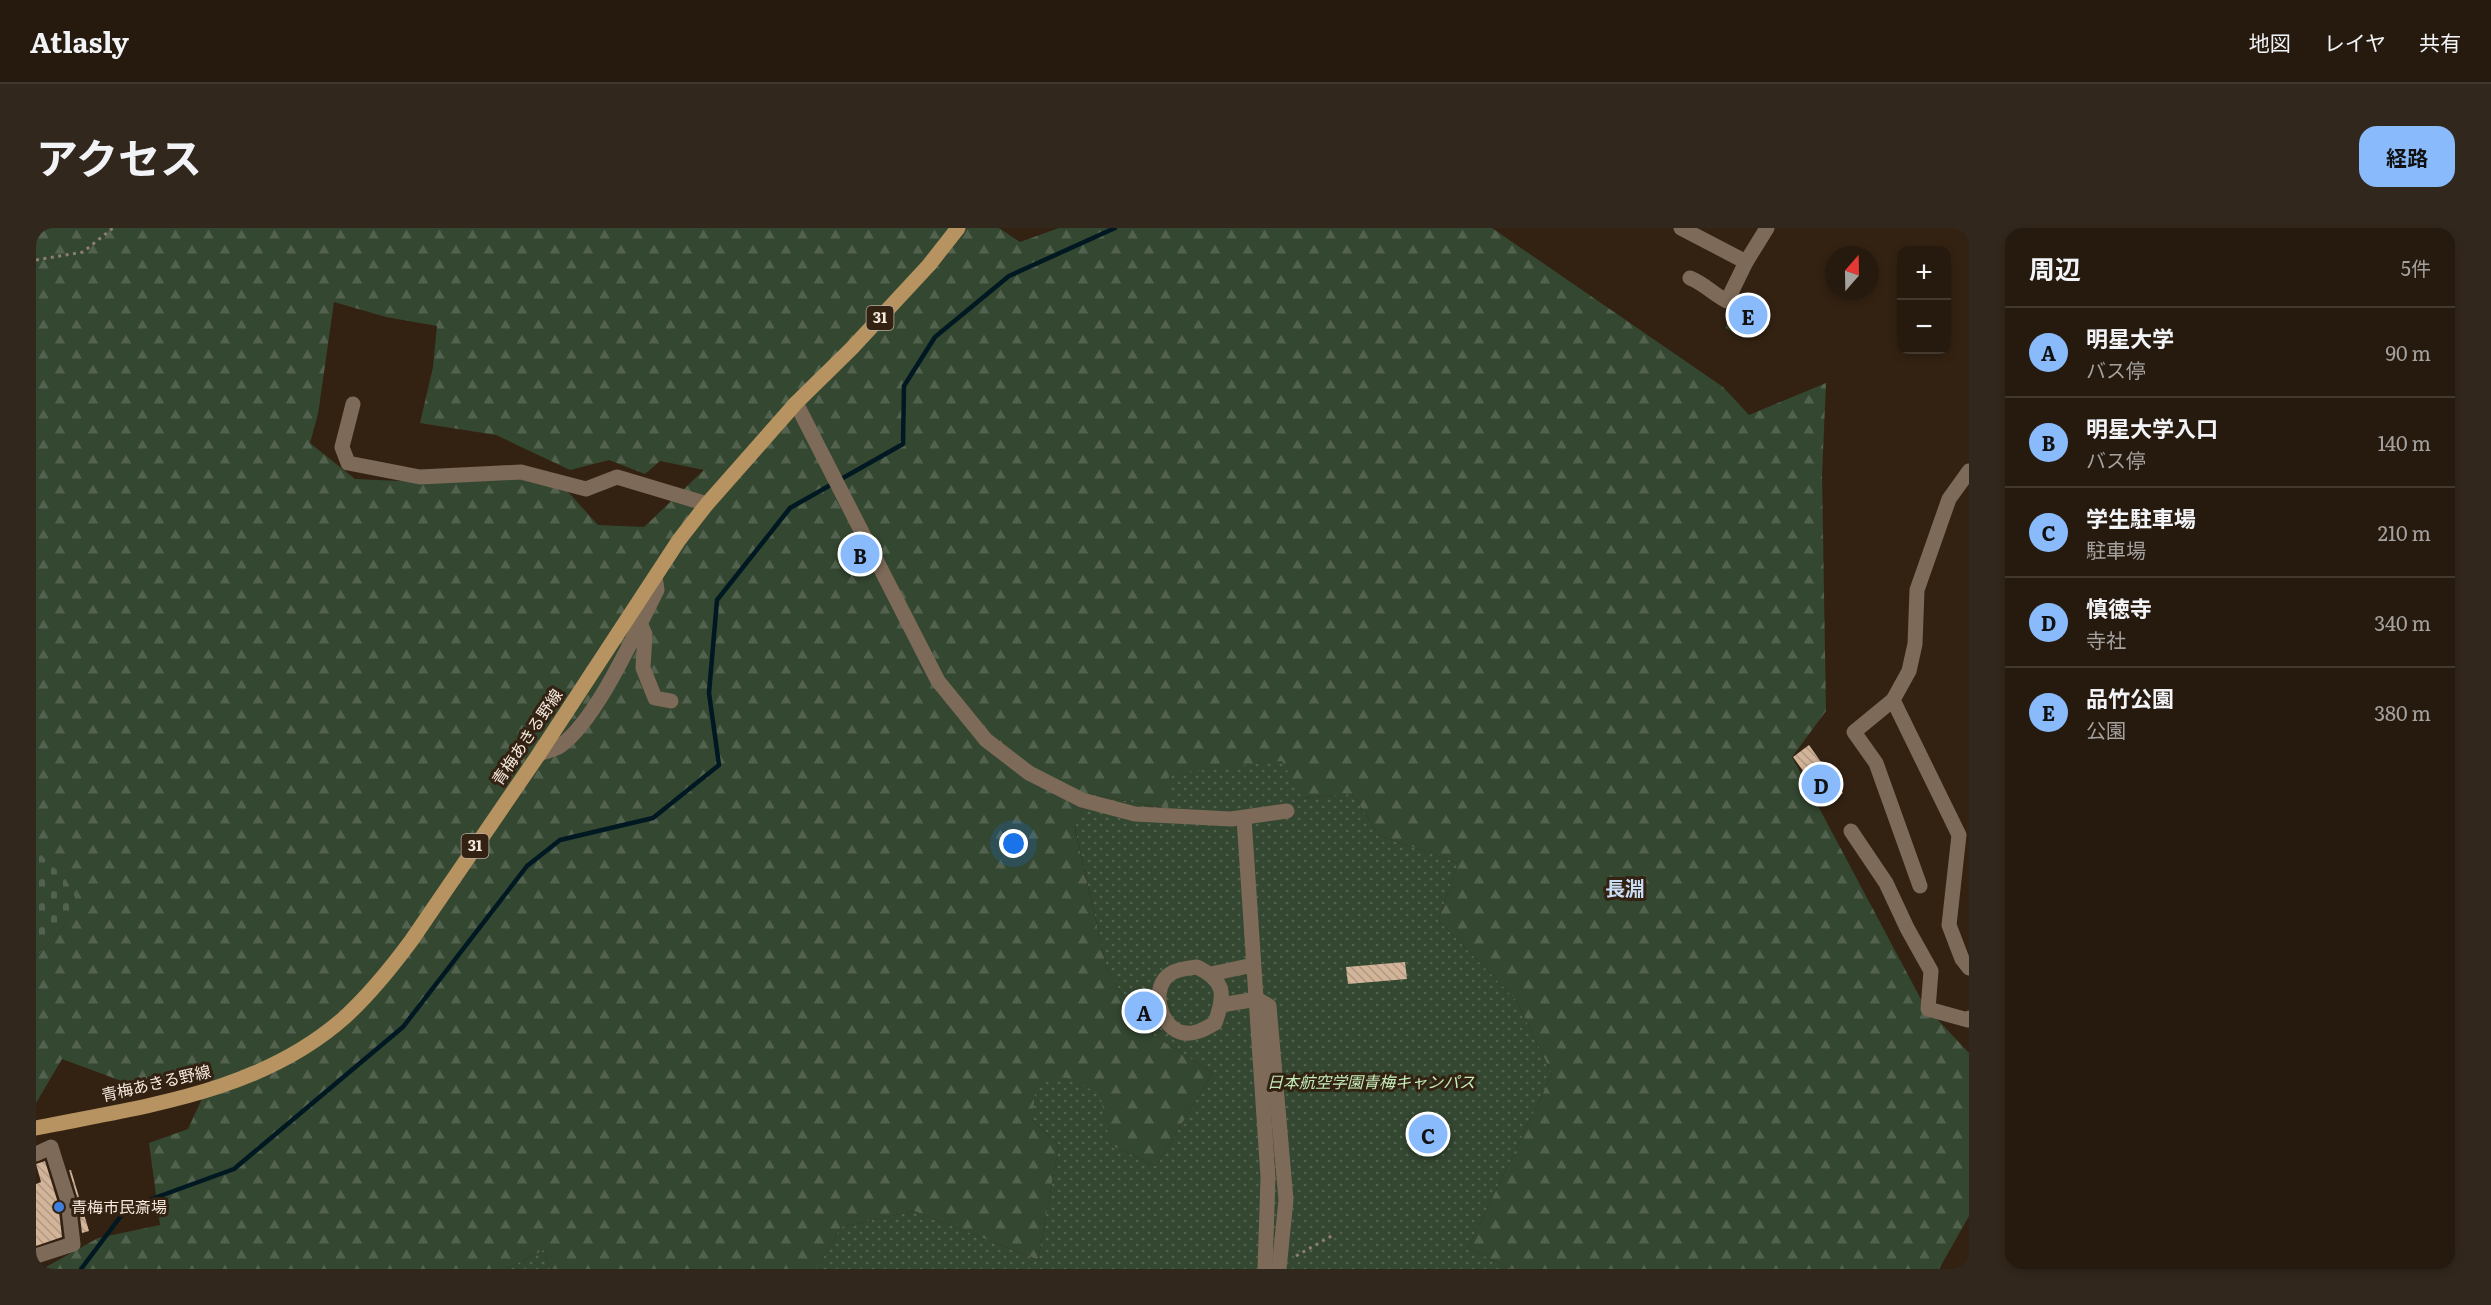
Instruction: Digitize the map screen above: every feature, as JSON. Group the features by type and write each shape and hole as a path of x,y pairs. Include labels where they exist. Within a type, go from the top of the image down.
{"main road":[{"name":"青梅あきる野線","path":"36,1128 204,1093 261,1071 320,1037 345,1017 390,968 539,754 655,577 707,504 796,403 852,348 929,265 958,228"}],"street":[{"path":"1681,228 1746,262"},
{"path":"1690,278 1705,284 1717,296 1727,301 1746,262 1767,228"},
{"path":"796,403 938,681 986,740 1029,773 1082,800 1135,814 1188,818 1244,818 1287,812"},
{"path":"353,404 342,447 348,463 420,477 520,472 586,489 617,477 707,504"},
{"path":"1920,886 1876,763 1854,732 1893,700 1909,670 1915,644 1917,590 1949,499 1969,471"},
{"path":"539,754 560,747 585,720 618,667 657,590 655,577"},
{"path":"640,623 645,634 643,668 655,698 671,701"},
{"path":"1893,700 1959,835 1949,925 1962,959 1969,968"},
{"path":"1244,818 1268,1177 1265,1269"},
{"path":"1851,831 1887,883 1907,928 1932,971 1928,1009 1968,1020 1969,1018"},
{"path":"1211,974 1253,965"},
{"path":"1197,967 1211,974 1222,990 1221,1005 1215,1023 1199,1032 1180,1032 1167,1022 1159,1007 1160,986 1170,974 1197,967"},
{"path":"1221,1005 1257,999 1269,1006 1286,1200 1279,1269"},
{"path":"36,1154 51,1147 68,1201 73,1244 36,1257"}],"path":[{"path":"36,260 83,252 112,228"},
{"path":"1294,1257 1335,1234"}],"green space":[{"path":"36,228 999,228 1020,242 1059,228 1492,228 1723,387 1749,415 1826,383 1822,475 1826,711 1792,757 1924,1005 1969,1053 1969,1216 1939,1269 1511,1269 1468,1248 1552,1074 1516,1000 1438,920 1458,863 1380,836 1352,794 1302,798 1170,774 1169,809 1088,794 1075,829 1107,969 1141,1027 1213,1073 1156,1166 1110,1145 1032,1120 1059,1145 1038,1260 914,1211 841,1227 817,1269 550,1269 544,1250 506,1269 37,1269 46,1267 98,1238 160,1225 149,1143 188,1129 212,1077 135,1086 62,1059 36,1103 36,957 66,924 36,850","holes":["334,302 386,317 437,326 433,367 420,423 496,435 570,470 609,460 645,474 660,461 704,470 644,527 598,525 569,493 552,479 497,472 423,482 355,479 310,443 318,414"]},
{"path":"1742,297 1766,309 1761,321 1745,338 1725,328"},
{"name":"日本航空学園青梅キャンパス","path":"1282,761 1302,798 1352,794 1380,836 1458,863 1438,920 1516,1000 1552,1074 1468,1248 1511,1269 817,1269 841,1227 914,1211 1038,1260 1059,1145 1032,1120 1036,1085 1065,1077 1100,1094 1110,1145 1156,1166 1213,1073 1141,1027 1107,969 1075,828 1088,794 1168,809 1169,774"},
{"path":"36,850 65,878 75,897 66,924 36,957"},
{"path":"544,1250 550,1269 506,1269"}],"building":[{"path":"1809,745 1843,793 1827,804 1793,757"},
{"path":"1405,962 1407,979 1348,984 1346,967"},
{"path":"45,1161 58,1203 62,1237 36,1246 36,1184 41,1182 36,1164"},
{"path":"69,1170 71,1170 89,1231 82,1233 78,1200"}],"waterway":[{"path":"81,1269 127,1208 234,1169 403,1027 527,866 560,840 653,818 719,765 709,693 717,600 790,508 903,444 904,386 935,337 1009,276 1115,228"}],"place":[{"name":"品竹公園","path":"1748,315"},
{"name":"明星大学入口","path":"860,554"},
{"name":"慎徳寺","path":"1821,784"},
{"name":"明星大学","path":"1144,1011"},
{"name":"学生駐車場","path":"1428,1134"},
{"name":"青梅市民斎場","path":"59,1207"}],"district":[{"name":"長淵","path":"1625,889"}]}
